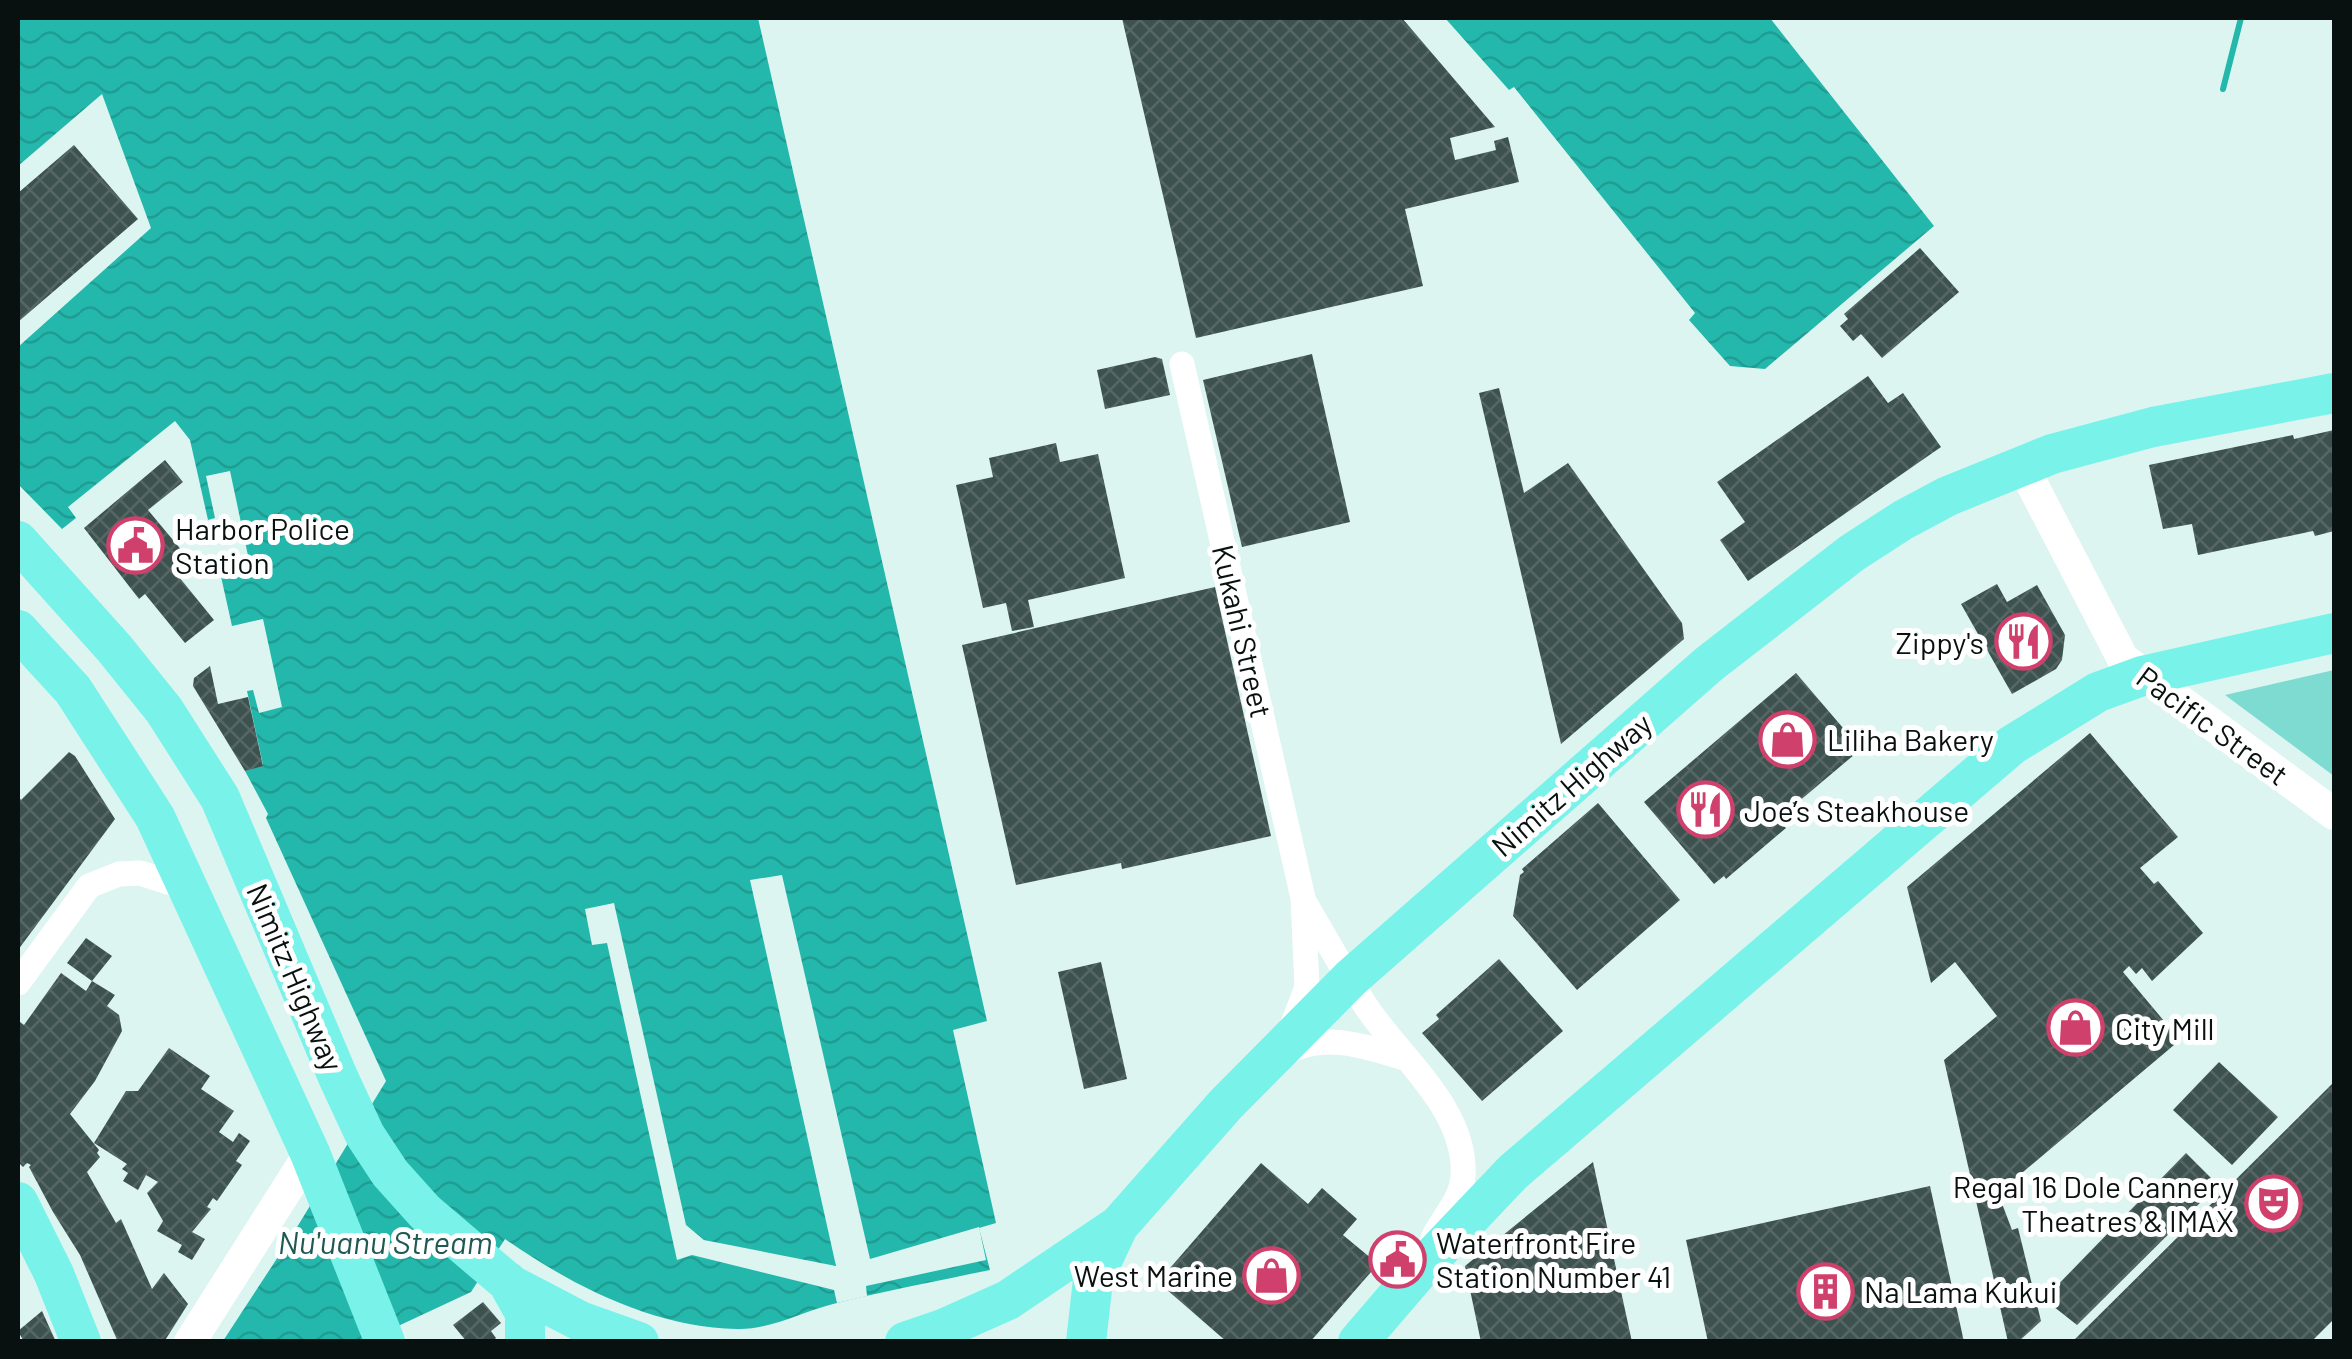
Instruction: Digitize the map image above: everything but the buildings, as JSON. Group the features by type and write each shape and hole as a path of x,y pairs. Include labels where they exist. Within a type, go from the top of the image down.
{"main road":[{"name":"Nimitz Highway","path":"904,1342 1008,1300 1119,1225 1288,1038 1350,978 1709,664 1852,553 1903,520 2022,465 2072,448 2153,427 2334,393"},
{"name":"Nimitz Highway","path":"18,541 164,710 220,798 364,1135 390,1173 425,1212 497,1274 580,1321 639,1342"},
{"name":"Nimitz Highway","path":"18,630 73,690 154,817 312,1160 385,1340"},
{"path":"1358,1342 1513,1172 1982,769 2098,692 2142,676 2334,634"},
{"path":"18,1202 54,1274 81,1342"},
{"path":"1086,1342 1093,1280 1119,1225"},
{"path":"497,1274 525,1313 525,1342"}],"street":[{"name":"Kukahi Street","path":"1182,364 1303,898 1307,987 1288,1038"},
{"name":"Pacific Street","path":"2022,465 2122,659 2334,814"},
{"path":"18,982 89,886 119,874 140,873 190,889"},
{"name":"Kukahi Street","path":"1303,898 1360,998 1438,1100 1454,1128 1463,1163 1463,1182 1418,1272"},
{"path":"1253,1076 1289,1050 1322,1042 1352,1042 1404,1058"},
{"path":"190,1342 312,1160"}],"shaded area":[{"path":"2334,670 2334,776 2225,695"}],"water":[{"name":"Nu'uanu Stream","path":"18,18 758,18 987,1021 953,1030 996,1223 979,1228 990,1270 833,1304 761,1327 737,1329 675,1321 615,1301 557,1272 505,1239 471,1292 366,1341 223,1341 386,1081 266,818 268,814 245,771 263,765 247,691 253,690 259,713 282,707 263,619 232,626 220,572 250,565 230,471 206,476 215,518 208,520 190,440 175,421 68,507 76,518 62,529 18,484 18,347 151,228 102,94 18,166"},
{"path":"1445,18 1770,18 1934,226 1765,369 1730,366 1689,320 1695,313 1514,87 1509,90"}],"pier":[{"path":"782,875 870,1259 979,1227 986,1260 866,1286 867,1296 837,1303 834,1290 692,1255 677,1260 607,943 592,945 585,909 614,903 686,1225 704,1240 836,1266 750,880"}],"waterway":[{"path":"2223,89 2241,18"}],"place":[{"name":"Harbor Police Station","path":"136,545"},
{"name":"Zippy's","path":"2023,642"},
{"name":"Liliha Bakery","path":"1788,739"},
{"name":"Joe’s Steakhouse","path":"1705,810"},
{"name":"City Mill","path":"2076,1028"},
{"name":"Regal 16 Dole Cannery Theatres & IMAX","path":"2273,1203"},
{"name":"Waterfront Fire Station Number 41","path":"1397,1259"},
{"name":"West Marine","path":"1272,1275"},
{"name":"Na Lama Kukui","path":"1825,1291"}]}
